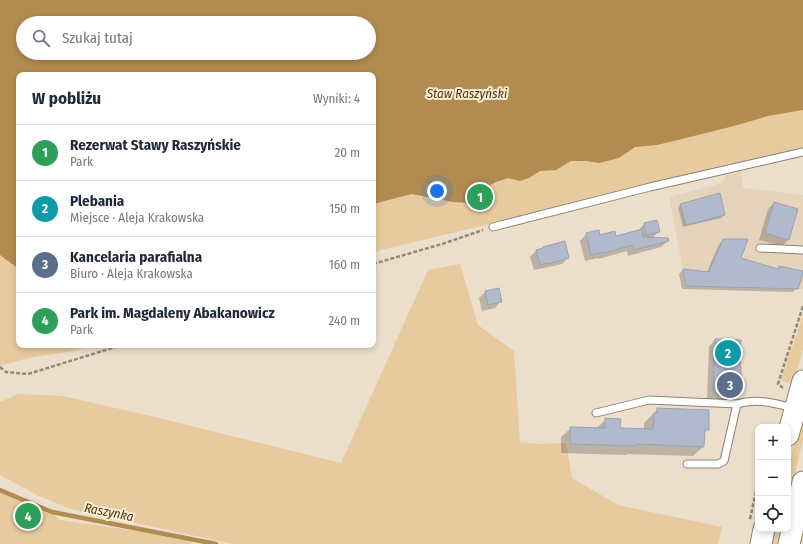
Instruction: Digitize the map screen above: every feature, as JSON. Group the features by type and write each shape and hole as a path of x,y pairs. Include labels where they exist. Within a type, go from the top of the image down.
{"main road":[{"path":"791,424 803,381"},
{"path":"789,544 799,518 803,482"},
{"path":"759,532 761,544"}],"lane":[{"path":"493,227 650,187 803,152"},
{"path":"760,248 803,250"},
{"path":"596,413 649,400 737,404 752,401 765,401 795,409"},
{"path":"687,464 718,464 724,461 737,404"}],"path":[{"path":"376,263 493,227"},
{"path":"778,384 803,306"},
{"path":"0,367 6,372 28,374 112,348"}],"shaded area":[{"name":"Staw Raszyński","path":"0,0 803,0 803,149 376,252 376,72 16,72 16,348 84,348 29,358 0,366"},
{"path":"741,170 743,188 803,195 803,289 686,286 669,197 722,183 726,174"},
{"path":"460,264 478,325 514,351 520,442 539,444 566,443 572,478 618,505 722,527 718,544 233,544 71,509 39,496 0,475 0,402 18,394 63,396 341,463 428,270"},
{"path":"803,315 803,349 793,385 781,380"},
{"path":"803,410 803,441 791,489 791,457"},
{"path":"0,490 52,512 59,520 192,539 191,544 0,544"},
{"path":"772,532 781,532 778,544 770,544"}],"water":[{"name":"Staw Raszyński","path":"0,0 803,0 803,110 768,116 657,145 635,147 619,158 599,163 571,161 556,170 540,171 529,178 520,181 508,178 496,182 478,192 470,203 453,202 412,194 376,203 376,72 16,72 16,267 0,255"}],"building":[{"path":"720,193 725,215 686,225 680,204"},
{"path":"774,202 798,209 789,240 765,233"},
{"path":"657,220 660,232 646,235 644,223"},
{"path":"642,229 643,237 668,238 669,241 634,250 633,245 591,255 586,233 599,230 600,235 615,231 616,236"},
{"path":"723,239 748,239 741,258 778,269 779,266 803,271 798,289 686,286 683,269 709,272"},
{"path":"565,241 569,258 540,265 536,250"},
{"path":"499,288 502,302 488,305 485,291"},
{"path":"715,339 741,340 741,379 739,394 713,393"},
{"path":"657,408 709,410 709,430 705,430 704,447 637,444 636,446 570,444 570,427 605,428 605,418 621,419 620,428 653,429 654,413 657,413"}],"waterway":[{"name":"Raszynka","path":"0,490 52,512 216,544"}],"place":[{"name":"Rezerwat Stawy Raszyńskie","path":"480,197"},
{"name":"Plebania","path":"728,353"},
{"name":"Kancelaria parafialna","path":"730,385"},
{"name":"Park im. Magdaleny Abakanowicz","path":"28,516"}]}
